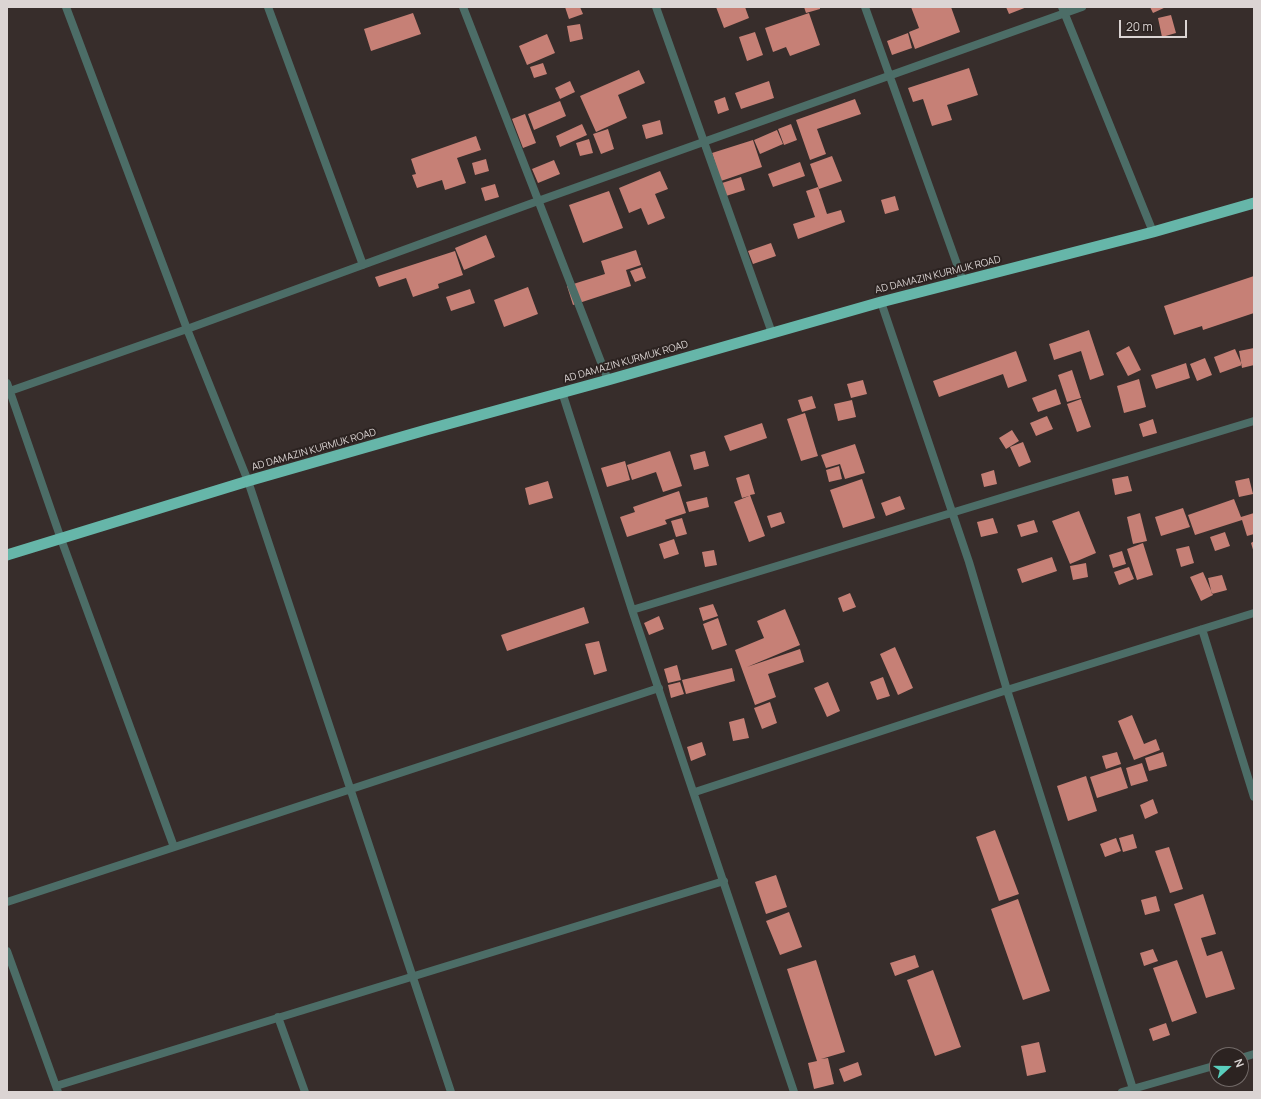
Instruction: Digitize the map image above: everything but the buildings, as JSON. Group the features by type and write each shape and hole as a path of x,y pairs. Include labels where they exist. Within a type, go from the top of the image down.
{"highway":[{"name":"AD DAMAZIN KURMUK ROAD","path":"7,555 248,481 608,380 772,332 1254,204"}],"street":[{"path":"66,7 187,329 248,481 452,1092"},
{"path":"268,7 363,265"},
{"path":"463,7 608,380"},
{"path":"656,7 772,332"},
{"path":"865,7 963,281"},
{"path":"174,847 61,538 8,387 187,329 890,75 1063,10 1082,7"},
{"path":"1063,10 1153,232"},
{"path":"881,302 969,562 1007,690 1133,1090"},
{"path":"562,392 632,610 695,792 794,1092"},
{"path":"632,610 1254,421"},
{"path":"695,792 1007,690 1254,613"},
{"path":"1202,629 1254,797"},
{"path":"7,902 659,688"},
{"path":"7,951 57,1089 278,1017 724,881"},
{"path":"278,1017 305,1092"},
{"path":"1122,1092 1209,1067"}]}
